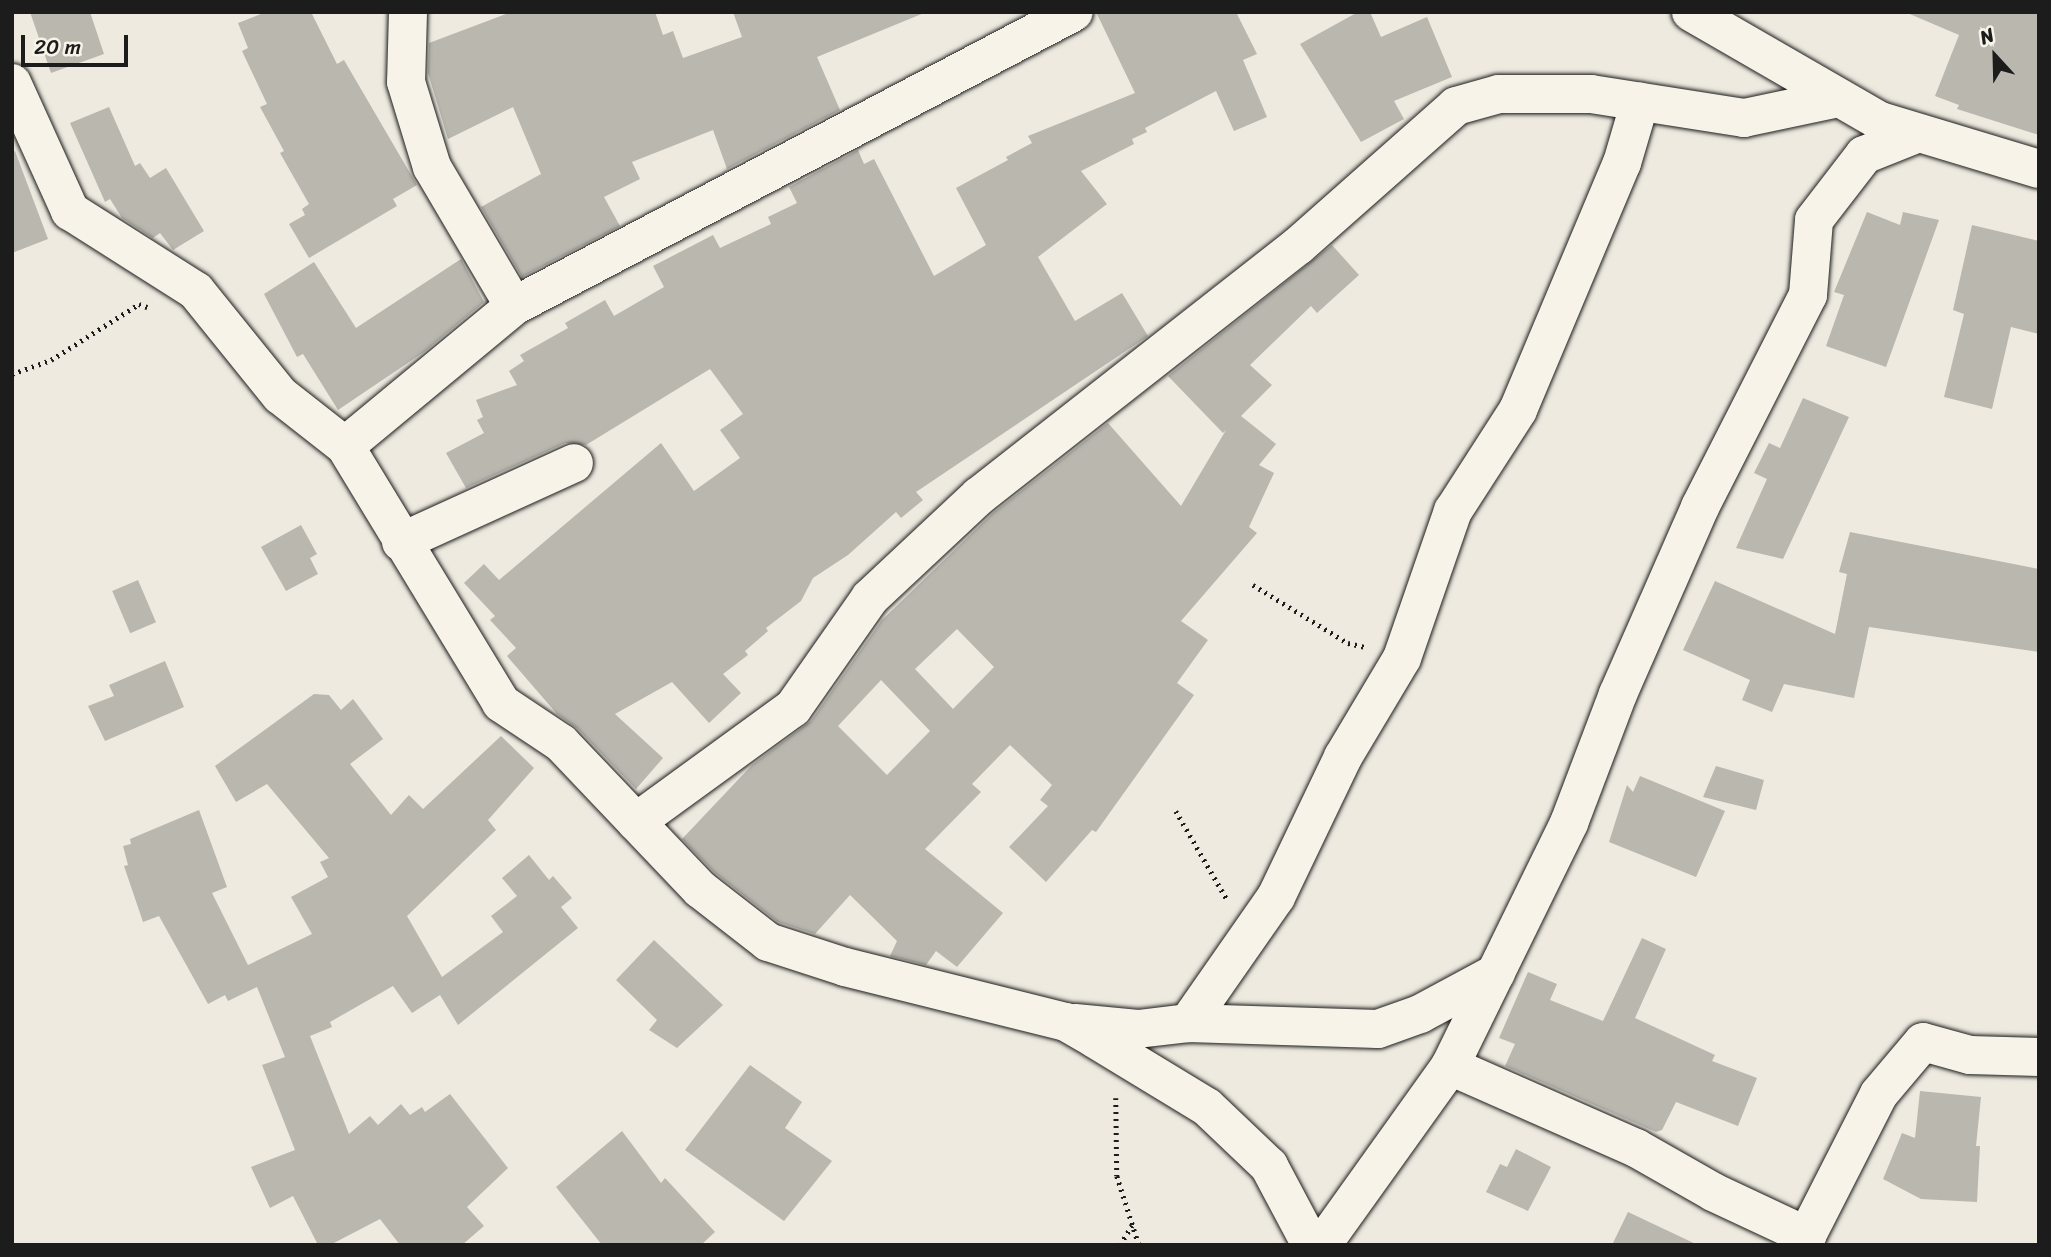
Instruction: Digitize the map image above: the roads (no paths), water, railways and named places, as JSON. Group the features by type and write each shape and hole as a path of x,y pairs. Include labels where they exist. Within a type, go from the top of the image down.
{"street":[{"path":"408,12 406,82 432,167 514,306"},
{"path":"345,446 514,306 1074,12"},
{"path":"1691,12 1839,98 1916,134 2039,169"},
{"path":"12,83 70,211 196,291 280,395 345,446 501,703 561,743 700,889 768,942 845,967 1066,1023 1138,1029 1188,1023 1378,1029 1420,1014 1496,973"},
{"path":"636,822 793,708 870,598 979,496 1288,254 1456,106 1499,94 1591,94 1744,118 1839,98"},
{"path":"1188,1023 1276,897 1343,757 1402,658 1453,511 1518,410 1622,163 1640,102"},
{"path":"1322,1245 1450,1066 1569,823 1619,694 1700,507 1808,295 1814,220 1864,155 1916,134"},
{"path":"401,542 574,463"},
{"path":"1066,1023 1207,1107 1269,1166 1311,1245"},
{"path":"1450,1066 1636,1148 1805,1240 1879,1094 1923,1042 1970,1055 2039,1057"}]}
